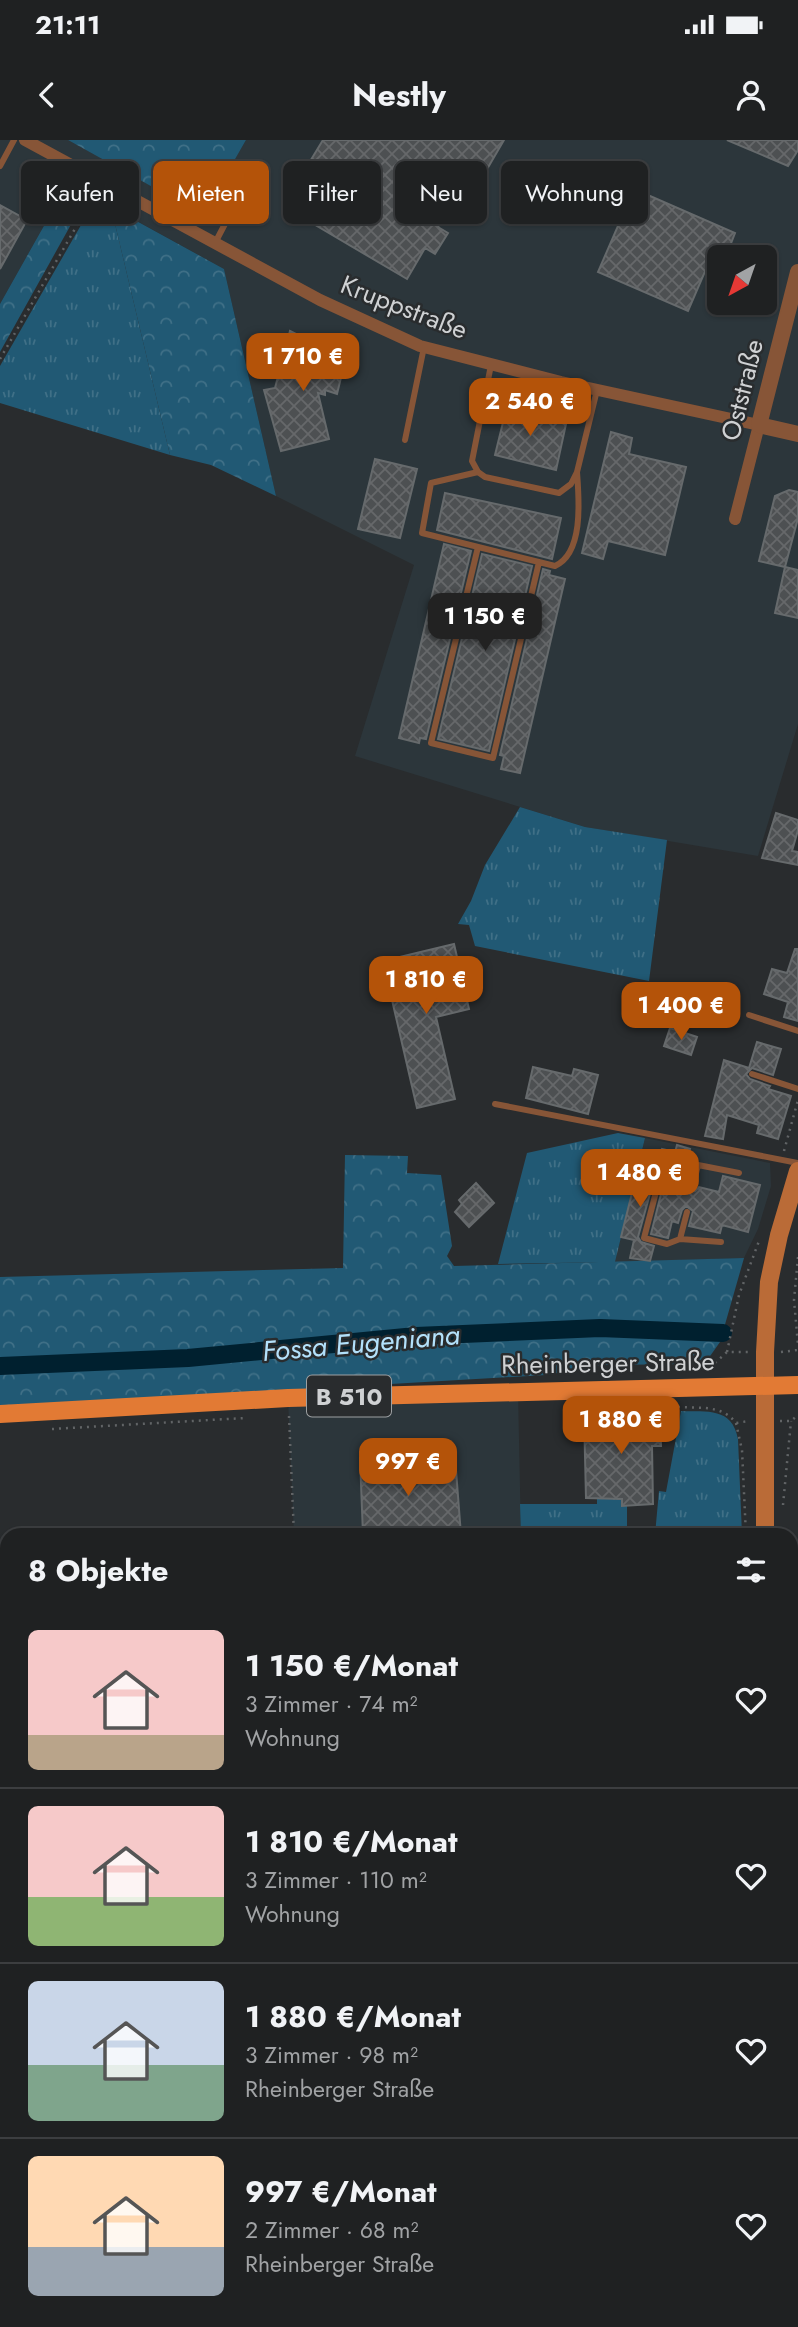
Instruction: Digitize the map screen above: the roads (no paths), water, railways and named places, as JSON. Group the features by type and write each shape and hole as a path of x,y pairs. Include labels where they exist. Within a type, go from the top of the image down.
{"main road":[{"path":"765,1528 768,1301 773,1258 798,1171"},
{"name":"Rheinberger Straße","path":"0,1414 288,1398 798,1385"}],"street":[{"name":"Kruppstraße","path":"26,140 320,300 424,347 597,390 798,434"},
{"name":"Oststraße","path":"735,519 798,272"}],"lane":[{"path":"0,166 14,140"},
{"path":"215,243 225,224"},
{"path":"405,440 424,347"},
{"path":"491,365 472,461 478,472 485,477 559,493 571,484 578,472"},
{"path":"478,472 431,484 422,533 555,566 565,562 571,553 580,510 578,472 597,390"},
{"path":"478,547 431,743 493,758 539,562"},
{"path":"749,1015 798,1031"},
{"path":"751,1074 798,1089"},
{"path":"495,1104 798,1163"},
{"path":"663,1165 644,1238 667,1244 680,1239 721,1242"},
{"path":"693,1186 698,1165 739,1173"},
{"path":"680,1239 687,1212"}],"waterway":[{"name":"Fossa Eugeniana","path":"0,1366 188,1358 416,1336 600,1328 723,1333"}]}
